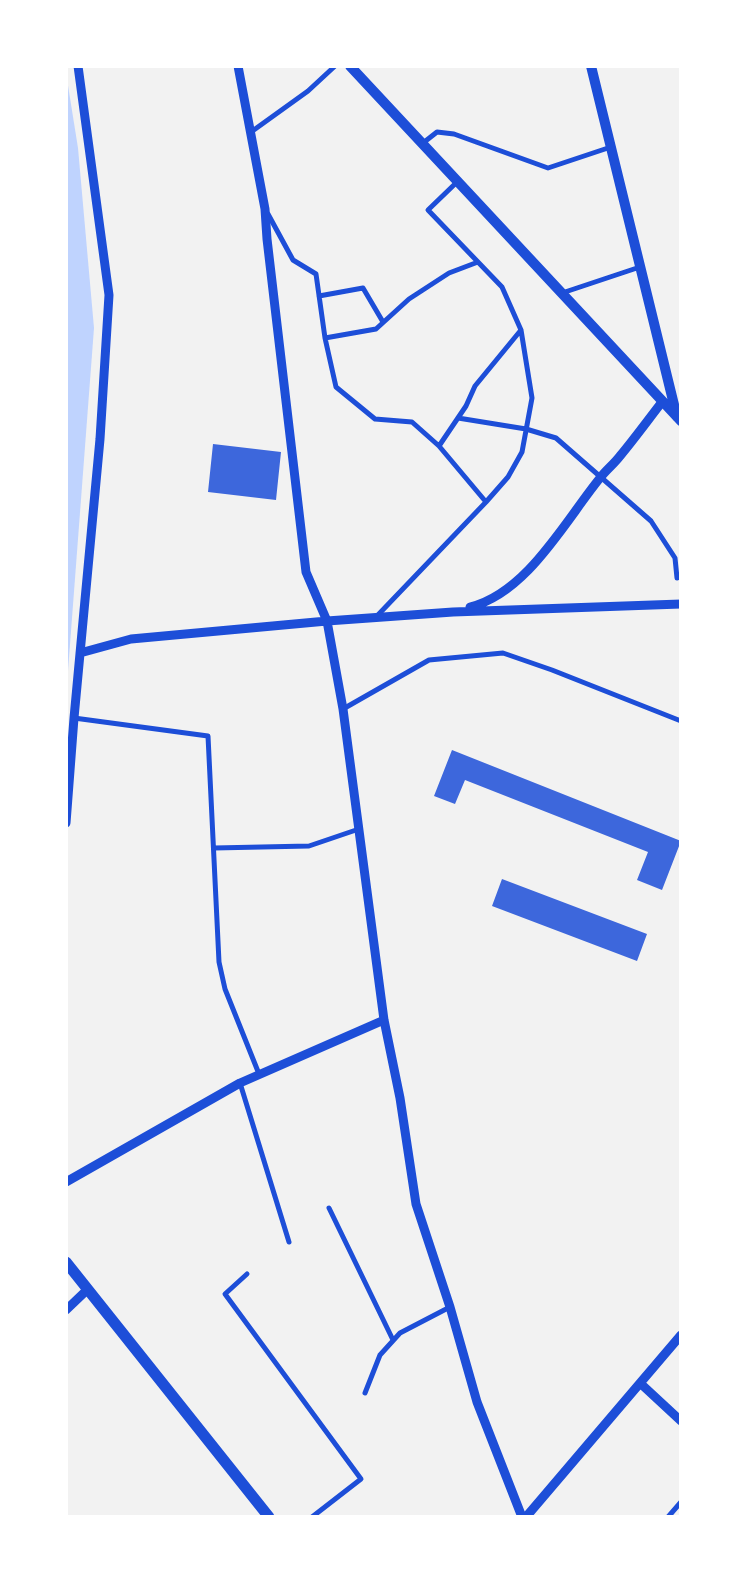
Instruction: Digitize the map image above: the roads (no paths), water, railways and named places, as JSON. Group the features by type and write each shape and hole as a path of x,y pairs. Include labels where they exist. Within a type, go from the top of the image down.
{"main road":[{"path":"350,66 679,420"},
{"path":"591,66 679,420"},
{"path":"66,1262 269,1517"}],"street":[{"path":"66,823 100,439 109,295 78,66"},
{"path":"238,66 265,209 306,572 328,621 343,709 384,1020 400,1098 416,1204 450,1307 477,1402 522,1517"},
{"path":"251,132 308,91 335,66"},
{"path":"422,144 436,132 454,134 548,168 611,147"},
{"path":"375,617 486,502 508,476 522,452 532,398 521,330 502,286 428,210 457,182"},
{"path":"265,209 293,260 316,274 325,338 336,387 375,419 412,422 439,446 486,502"},
{"path":"325,338 376,329 409,299 449,273 478,262"},
{"path":"561,293 640,267"},
{"path":"319,296 363,288 383,322"},
{"path":"439,446 466,406 474,386 521,330"},
{"path":"453,612 484,604 513,584 541,557 601,477 619,458 662,402"},
{"path":"458,418 526,429 556,438 651,521 675,558 678,578"},
{"path":"80,653 131,639 375,617 453,612 681,604"},
{"path":"343,709 429,660 503,653 552,670 681,721"},
{"path":"74,718 208,736 219,962 225,989 259,1074"},
{"path":"214,848 309,846 359,830"},
{"path":"66,1182 240,1083 384,1020"},
{"path":"240,1083 289,1242"},
{"path":"329,1208 393,1340"},
{"path":"247,1274 225,1294 361,1479 312,1517"},
{"path":"66,1310 88,1289"},
{"path":"365,1393 380,1356 400,1332 450,1307"},
{"path":"526,1517 681,1335"},
{"path":"640,1383 681,1421"},
{"path":"668,1517 681,1502"}],"water":[{"path":"66,73 78,148 94,328 66,697"}]}
